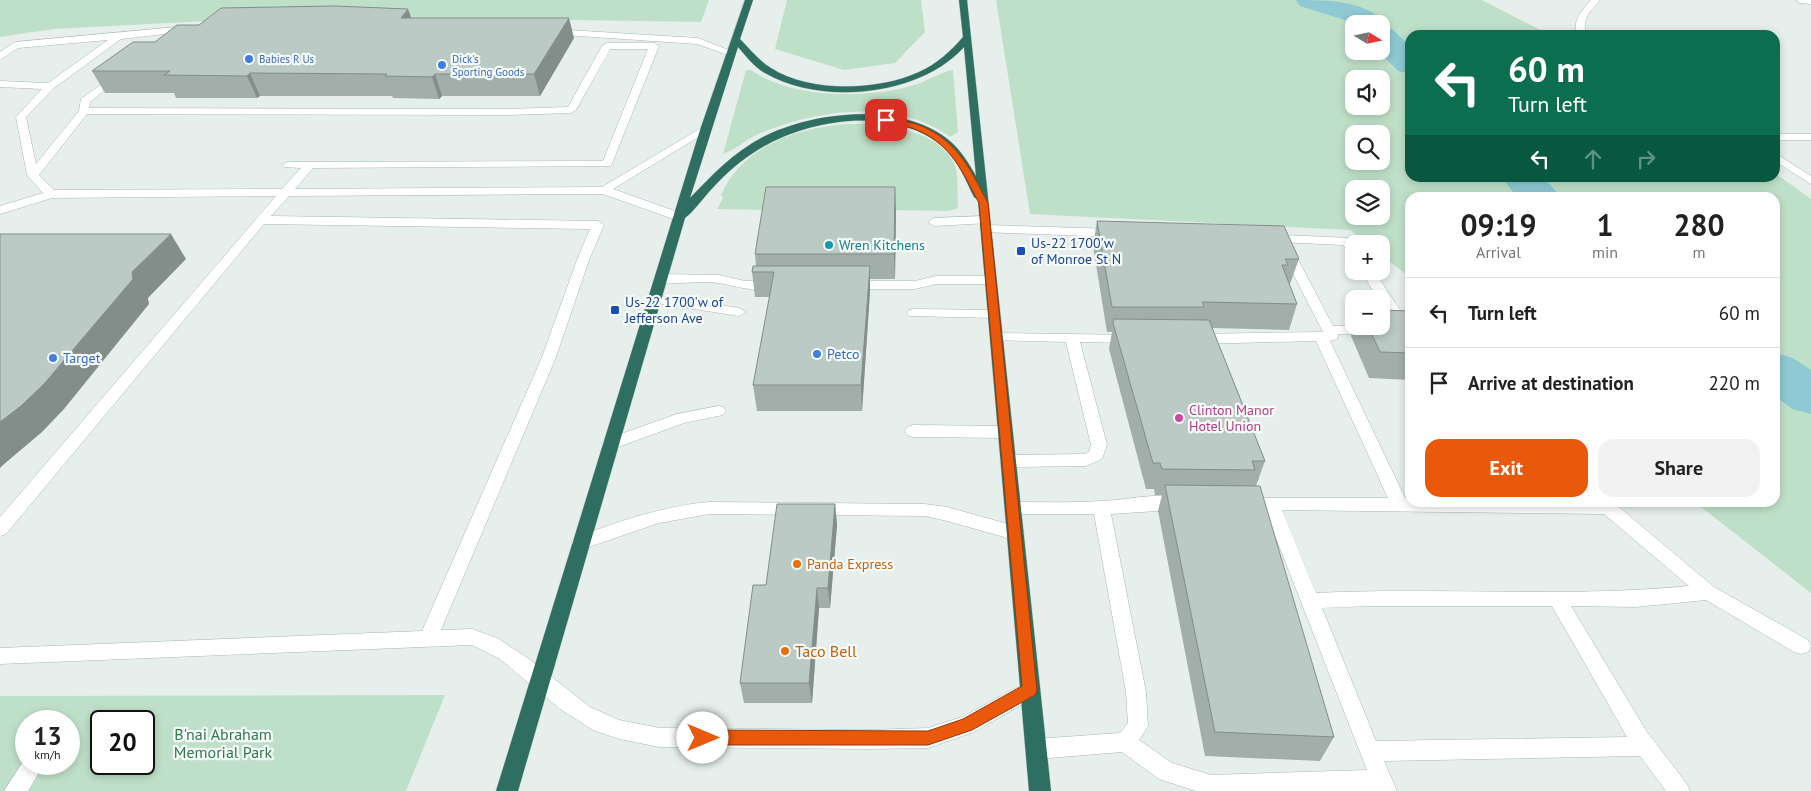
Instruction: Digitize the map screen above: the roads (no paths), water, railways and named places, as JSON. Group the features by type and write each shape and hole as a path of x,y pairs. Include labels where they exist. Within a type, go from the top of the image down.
{"highway":[{"path":"506,791 705,130 749,0"},
{"path":"963,2 968,36 1040,791"},
{"path":"735,39 762,67 777,76 808,85 855,88 892,85 922,75 949,58 968,36"},
{"path":"679,217 726,169 755,146 792,128 842,118 886,120 910,125 931,133 947,144 960,159 984,203"}],"street":[{"path":"1579,30 1578,22 1596,0"},
{"path":"1800,0 1811,1"},
{"path":"0,57 15,45 175,32 200,27"},
{"path":"160,43 175,32"},
{"path":"544,32 698,41 731,53"},
{"path":"51,194 33,175 21,117 50,86 119,36"},
{"path":"84,111 508,112 571,110 607,46 654,46 607,164 288,165"},
{"path":"33,175 84,111 85,101 130,66"},
{"path":"0,84 50,86"},
{"path":"604,190 705,130"},
{"path":"1780,137 1811,136"},
{"path":"1780,159 1811,181"},
{"path":"0,529 284,192 310,165"},
{"path":"0,210 51,194 604,190 679,217"},
{"path":"261,220 598,225 583,260 549,357 427,640"},
{"path":"934,222 1124,234"},
{"path":"1345,241 1277,239 1325,333 1399,504"},
{"path":"661,278 719,279 745,285 785,285"},
{"path":"835,285 915,285 936,280 990,280"},
{"path":"1372,280 1405,326"},
{"path":"654,299 739,312"},
{"path":"914,313 994,314"},
{"path":"1184,339 1405,329"},
{"path":"996,337 1147,339"},
{"path":"1008,462 1086,460 1096,455 1099,445 1072,338"},
{"path":"610,444 682,418 718,411"},
{"path":"913,431 1005,432"},
{"path":"1012,508 1101,508 1155,503 1200,504"},
{"path":"1228,504 1405,504"},
{"path":"1036,749 1125,742 1166,772 1211,784 1384,785 1271,504"},
{"path":"1609,507 1708,592 1801,646"},
{"path":"580,543 648,517 684,509 709,508 925,510 947,514 1015,533"},
{"path":"1101,508 1136,692 1138,726 1125,742"},
{"path":"1311,601 1372,598 1636,599 1708,592"},
{"path":"1370,750 1644,746 1557,599"},
{"path":"0,656 472,637 490,642 540,679 579,712 598,722 618,730 663,737 928,738 967,725 1030,690"},
{"path":"1640,739 1679,791"},
{"path":"15,791 26,775"}],"waterway":[{"path":"1311,0 1360,15"},
{"path":"1390,45 1405,59"},
{"path":"1526,182 1536,192"},
{"path":"1780,374 1811,396"}],"place":[{"name":"Babies R Us","path":"249,59"},
{"name":"Dick's Sporting Goods","path":"442,65"},
{"name":"Wren Kitchens","path":"829,245"},
{"name":"Us-22 1700'w of Monroe St N","path":"1021,251"},
{"name":"Us-22 1700'w of Jefferson Ave","path":"615,310"},
{"name":"Petco","path":"817,354"},
{"name":"Target","path":"53,358"},
{"name":"Clinton Manor Hotel Union","path":"1179,418"},
{"name":"Panda Express","path":"797,564"},
{"name":"Taco Bell","path":"785,651"}],"park label":[{"name":"B'nai Abraham Memorial Park","path":"223,743"}]}
